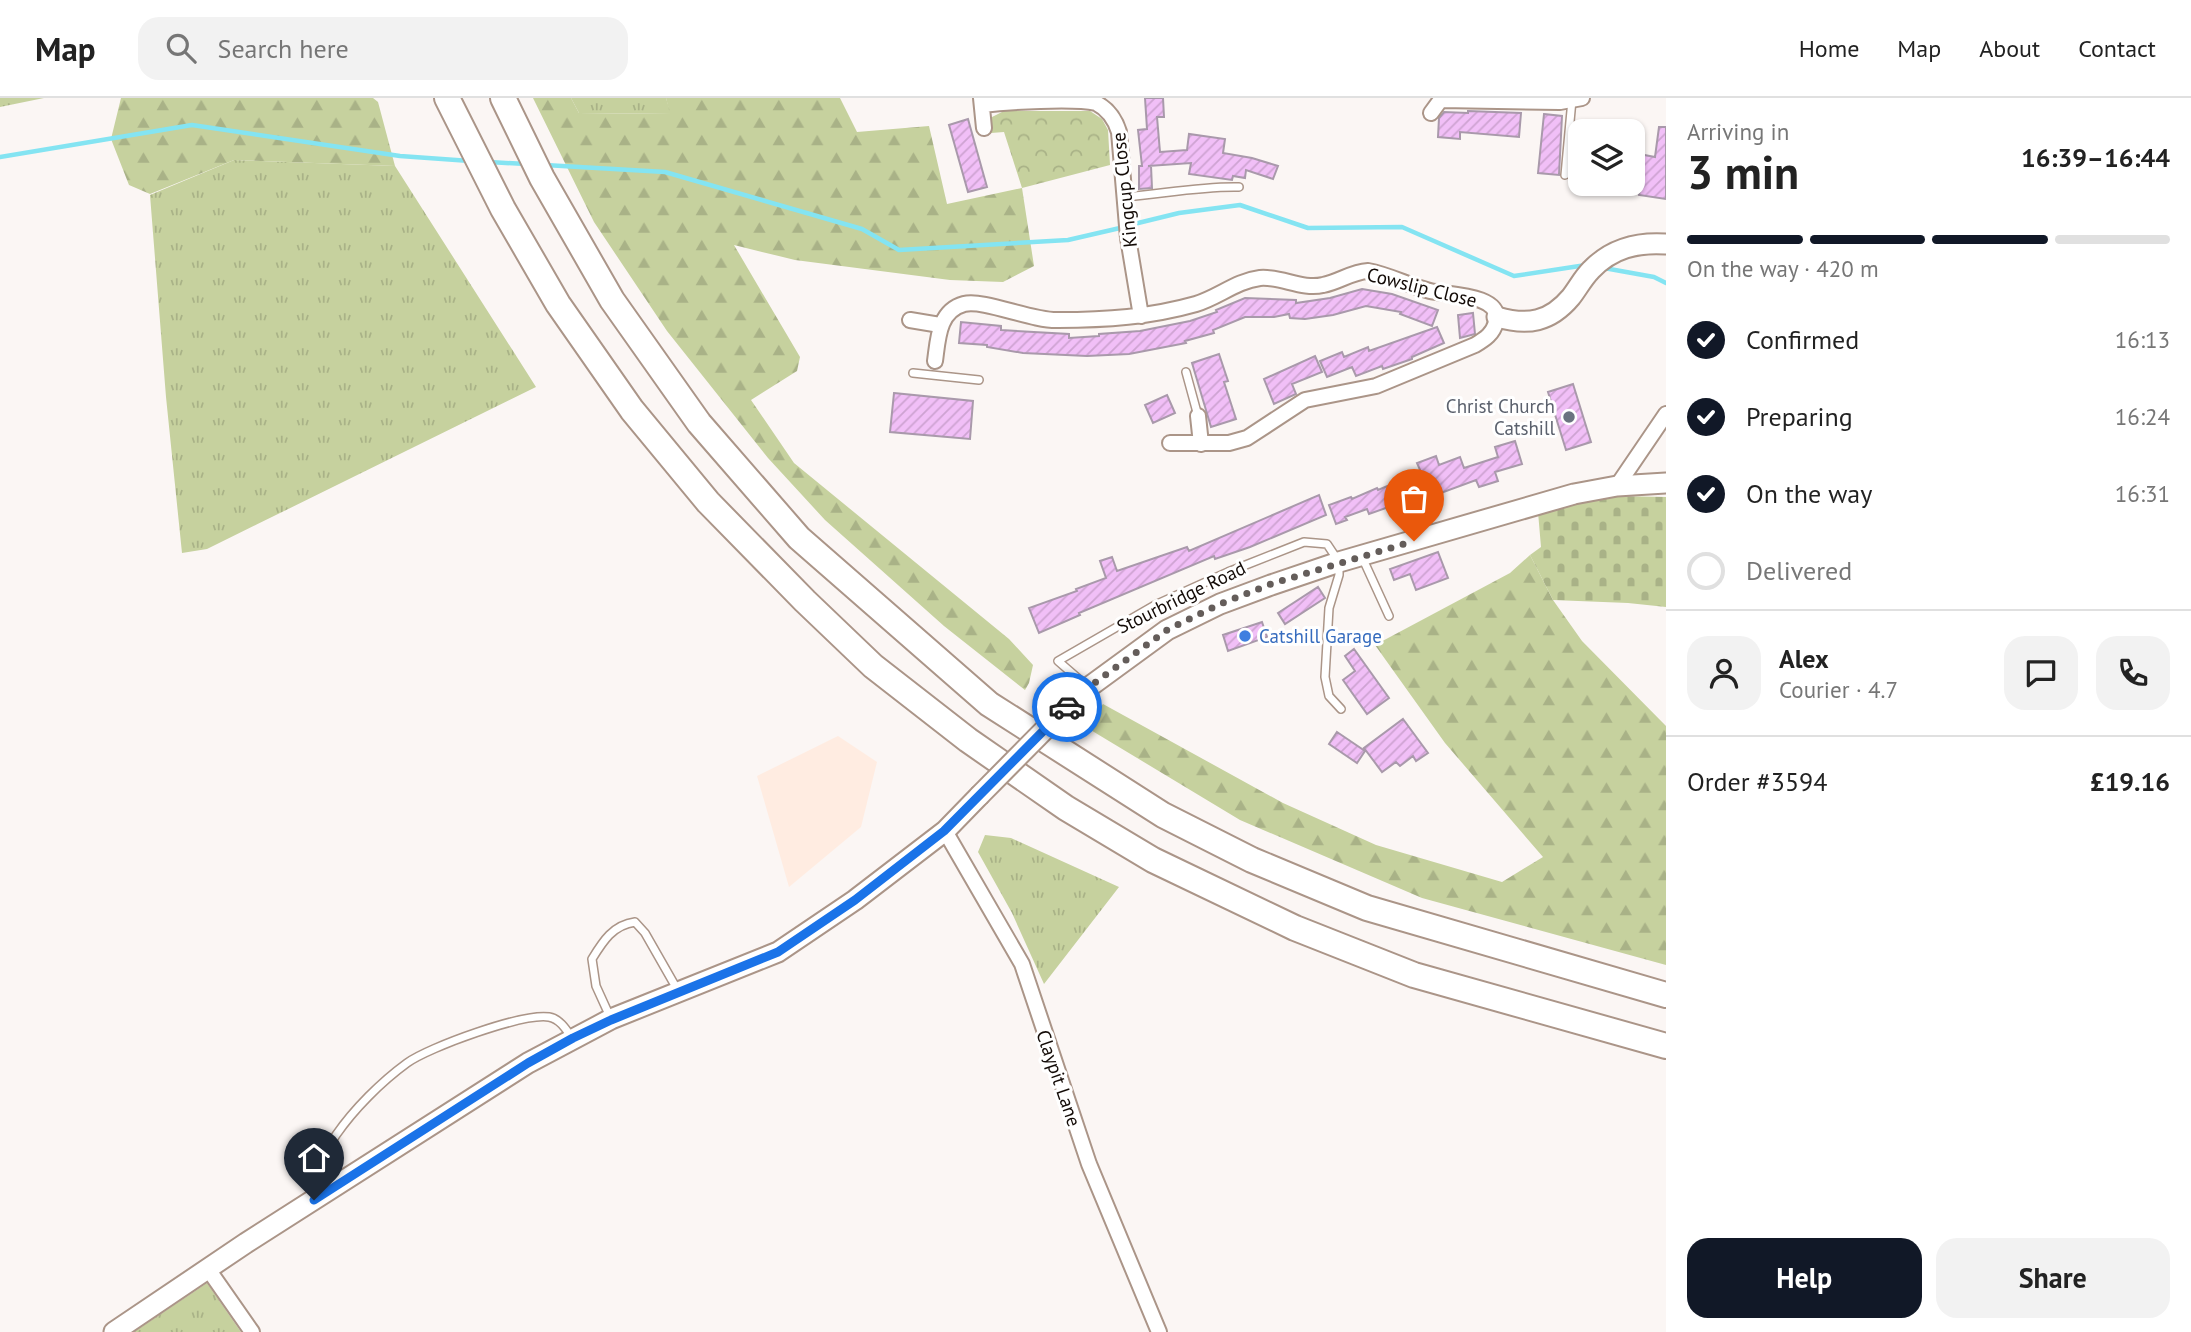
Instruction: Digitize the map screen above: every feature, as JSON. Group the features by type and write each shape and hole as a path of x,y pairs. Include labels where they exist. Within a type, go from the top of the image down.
{"highway":[{"path":"447,98 503,209 558,304 632,410 708,502 873,666 1066,808 1153,860 1295,928 1414,975 1666,1046"},
{"path":"503,98 542,178 612,300 699,423 799,538 989,704 1163,815 1265,865 1367,908 1666,995"}],"main road":[{"path":"1497,317 1521,321 1549,317 1560,309 1590,270 1612,253 1627,246 1666,244"},
{"name":"Stourbridge Road","path":"114,1332 528,1063 611,1020 778,952 855,900 944,831 1072,702 1167,630 1220,604 1339,562 1574,494 1617,486 1666,483"}],"street":[{"name":"Kingcup Close","path":"984,128 982,102 1072,99 1096,103 1108,112 1116,124 1128,238 1141,316"},
{"path":"1432,113 1442,99 1560,102 1577,99"},
{"name":"Cowslip Close","path":"940,325 953,310 965,304 982,304 1048,320 1108,320 1200,303 1249,280 1273,278 1321,286 1358,271 1368,271 1434,292 1475,298 1494,309 1497,317"},
{"path":"1170,443 1229,443 1247,438 1305,400 1376,386 1475,345 1488,338 1497,317"},
{"path":"910,320 940,325 934,368"},
{"path":"1617,486 1666,414"},
{"path":"1198,416 1201,444"},
{"name":"Claypit Lane","path":"944,831 1022,964 1089,1164 1159,1332"},
{"path":"208,1269 253,1332"}],"lane":[{"path":"1565,175 1577,99"},
{"path":"1125,197 1173,193 1199,187 1239,187"},
{"path":"913,373 934,368 979,380"},
{"path":"1186,372 1198,416"},
{"name":"Stourbridge Road","path":"1089,687 1058,661 1155,605 1304,542 1327,544 1339,562"},
{"path":"1361,556 1389,616"},
{"path":"1339,562 1339,575 1328,621 1325,677 1329,696 1341,709"},
{"path":"611,1020 596,986 593,959 615,928 626,923 635,922 645,933 679,993"},
{"path":"314,1200 323,1160 336,1135 372,1095 409,1062 450,1043 532,1019 551,1017 558,1020 573,1038"}],"shaded area":[{"path":"838,736 877,762 861,827 789,887 757,776"}],"green space":[{"path":"0,98 44,98 0,107"},
{"path":"121,98 373,98 378,102 395,166 234,160 150,194 129,185 111,139"},
{"path":"533,98 571,98 579,113 670,114 666,98 840,98 857,132 929,126 947,204 1022,188 1034,266 1003,282 950,280 795,260 734,245 800,357 797,371 751,400 794,463 1009,639 1033,665 1025,690 944,626 825,520 768,458 667,331 594,222"},
{"path":"571,98 666,98 671,114 579,113"},
{"path":"1004,111 1090,111 1102,119 1108,130 1110,165 1022,188 1004,132 991,133 992,117"},
{"path":"234,160 395,166 536,387 207,549 182,553 150,195"},
{"path":"1614,496 1666,497 1666,607 1553,600 1530,555 1541,547 1538,512 1586,499"},
{"path":"1530,555 1553,600 1582,641 1666,726 1666,965 1422,898 1240,820 1084,726 1103,704 1283,803 1376,845 1502,882 1543,857 1445,743 1375,645 1510,573"},
{"path":"985,835 1011,838 1119,887 1044,984 1012,913 978,852"},
{"path":"207,1283 241,1332 134,1332"}],"building":[{"path":"1145,98 1163,98 1164,117 1157,117 1160,152 1187,150 1189,134 1225,139 1223,153 1278,166 1273,179 1246,170 1245,178 1233,176 1232,180 1189,174 1191,163 1148,166 1151,166 1152,188 1139,189 1139,166 1142,166 1138,130 1147,129"},
{"path":"1444,112 1521,113 1519,137 1460,132 1460,139 1438,137 1439,118"},
{"path":"1544,114 1562,116 1559,175 1538,173"},
{"path":"968,119 987,187 968,192 949,125"},
{"path":"1659,127 1666,127 1666,199 1645,196 1645,155 1655,157"},
{"path":"1362,289 1392,294 1438,310 1432,326 1400,314 1401,312 1366,306 1305,319 1290,318 1289,314 1245,317 1213,330 1214,333 1185,341 1186,343 1129,354 1087,356 1023,353 987,345 959,343 961,322 1001,326 1001,330 1069,334 1069,338 1099,336 1190,321 1217,312 1216,310 1245,298 1296,300 1296,303 1330,298"},
{"path":"1473,313 1475,334 1460,338 1458,315"},
{"path":"1437,327 1444,343 1412,359 1383,369 1382,366 1356,376 1352,367 1327,377 1320,361 1342,352 1344,357 1368,347 1369,351"},
{"path":"1219,354 1228,381 1224,382 1236,419 1211,427 1192,363"},
{"path":"1315,356 1322,372 1292,384 1296,394 1274,404 1264,379"},
{"name":"Christ Church Catshill","path":"1573,384 1591,442 1566,450 1548,392"},
{"path":"894,393 973,401 970,439 890,432"},
{"path":"1167,395 1175,413 1153,423 1145,405"},
{"path":"1515,441 1522,464 1495,472 1498,481 1479,487 1476,480 1430,497 1428,493 1369,514 1367,509 1345,517 1347,520 1336,524 1329,505 1377,488 1378,490 1421,472 1417,463 1436,456 1439,465 1460,457 1464,468 1498,457 1495,447"},
{"path":"1319,495 1326,515 1250,547 1215,559 1214,556 1079,613 1080,615 1039,633 1029,608 1106,578 1100,561 1112,557 1117,571 1187,547 1189,551"},
{"path":"1438,552 1448,578 1416,590 1410,574 1394,580 1390,569"},
{"path":"1318,587 1325,598 1285,624 1278,613"},
{"name":"Catshill Garage","path":"1262,622 1267,637 1228,651 1223,635"},
{"path":"1354,649 1389,698 1367,714 1343,680 1355,671 1345,656"},
{"path":"1403,719 1428,753 1416,761 1413,756 1400,766 1396,762 1382,772 1364,748"},
{"path":"1337,732 1365,751 1357,763 1329,744"}],"waterway":[{"path":"0,157 192,125 400,156 470,161"},
{"path":"489,162 526,164"},
{"path":"545,165 665,172 862,229 899,250 1068,240 1120,228"},
{"path":"1134,224 1179,213 1240,205 1308,228 1402,227 1514,276 1586,265"},
{"path":"1604,268 1654,277 1666,283"}],"way so far":[{"path":"1067,707 1089,687 1167,630 1220,604 1271,584 1414,541"}],"place":[{"name":"Christ Church Catshill","path":"1569,417"},
{"name":"Catshill Garage","path":"1245,636"}],"route":[{"path":"314,1200 528,1063 573,1038 778,952 855,900 944,831 1067,707"}]}
